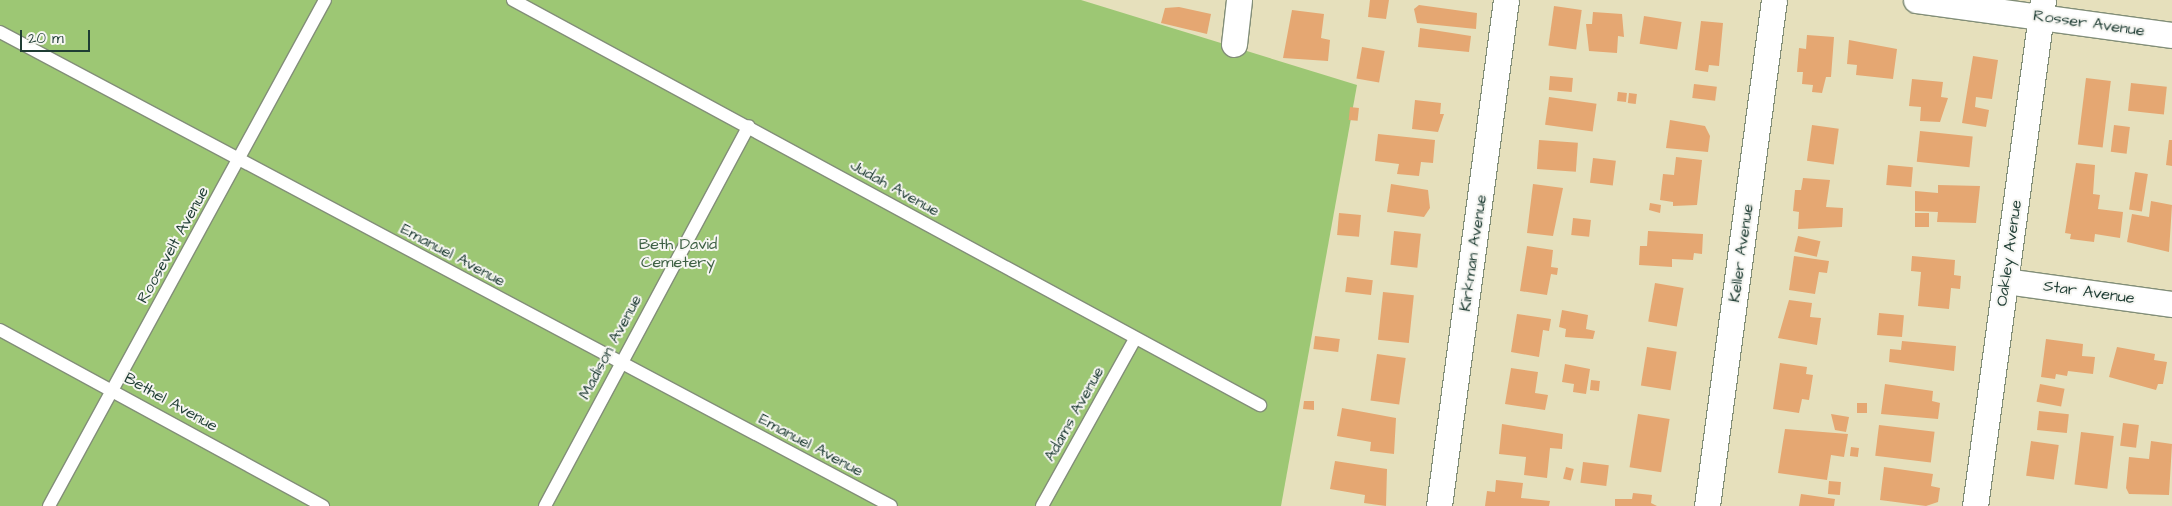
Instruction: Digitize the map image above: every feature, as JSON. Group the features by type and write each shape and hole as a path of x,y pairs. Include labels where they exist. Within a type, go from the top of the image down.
{"street":[{"path":"1234,44 1239,0"},
{"name":"Kirkman Avenue","path":"1439,506 1506,0"},
{"name":"Keller Avenue","path":"1707,506 1774,0"},
{"name":"Rosser Avenue","path":"1916,0 2042,8 2172,35"},
{"name":"Oakley Avenue","path":"1975,506 2042,8"},
{"name":"Star Avenue","path":"2006,281 2172,304"}],"lane":[{"name":"Roosevelt Avenue","path":"49,506 325,0"},
{"name":"Judah Avenue","path":"513,0 749,126 1260,405"},
{"name":"Emanuel Avenue","path":"0,32 891,506"},
{"name":"Madison Avenue","path":"545,506 620,362 749,126"},
{"name":"Bethel Avenue","path":"0,330 113,388 323,506"},
{"name":"Adams Avenue","path":"1042,506 1136,339"}],"green space":[{"name":"Beth David Cemetery","path":"0,0 1081,0 1357,85 1281,506 0,506"}],"building":[{"path":"1370,0 1389,0 1386,19 1368,17"},
{"path":"1419,5 1477,13 1476,29 1417,23 1414,9"},
{"path":"1554,6 1582,10 1576,50 1548,46"},
{"path":"1179,7 1211,14 1207,34 1161,23 1165,8"},
{"path":"1292,10 1324,14 1321,38 1330,40 1328,61 1283,58"},
{"path":"1593,12 1622,14 1624,37 1618,36 1617,53 1589,51 1586,24 1592,24"},
{"path":"1644,16 1682,22 1677,50 1640,44"},
{"path":"1701,21 1723,23 1719,66 1709,65 1708,72 1695,70"},
{"path":"1420,28 1471,36 1469,52 1418,47"},
{"path":"1807,35 1834,37 1831,77 1826,77 1822,93 1812,92 1813,85 1802,84 1803,72 1797,72 1799,48 1806,49"},
{"path":"1849,40 1897,49 1893,79 1856,75 1857,65 1847,64"},
{"path":"1362,47 1385,51 1379,83 1356,79"},
{"path":"1973,56 1998,60 1992,99 1976,97 1975,107 1989,110 1986,127 1962,123"},
{"path":"1550,76 1573,78 1572,92 1549,90"},
{"path":"2086,78 2111,81 2103,148 2078,145"},
{"path":"1912,79 1943,82 1941,97 1948,98 1940,122 1920,121 1921,107 1909,106"},
{"path":"2131,83 2167,87 2164,115 2128,111"},
{"path":"1694,84 1717,87 1715,101 1692,98"},
{"path":"1618,92 1627,93 1626,102 1617,101"},
{"path":"1629,93 1637,94 1636,104 1628,103"},
{"path":"1549,97 1597,104 1593,131 1545,125"},
{"path":"1415,100 1441,103 1440,114 1444,114 1438,132 1412,129"},
{"path":"1350,107 1359,108 1358,121 1349,120"},
{"path":"1670,120 1705,126 1710,136 1708,152 1666,148"},
{"path":"1812,125 1839,129 1834,164 1807,161"},
{"path":"2114,125 2130,127 2127,154 2111,152"},
{"path":"1920,131 1973,137 1969,167 1917,162"},
{"path":"1378,134 1435,140 1433,163 1421,162 1419,176 1397,174 1399,164 1375,161"},
{"path":"1539,140 1578,143 1576,172 1537,169"},
{"path":"2169,140 2172,140 2172,166 2166,165"},
{"path":"1676,157 1702,160 1697,205 1673,206 1673,202 1660,200 1663,174 1674,175"},
{"path":"1593,158 1616,161 1613,186 1590,183"},
{"path":"2076,163 2095,165 2093,194 2100,195 2098,209 2123,212 2120,238 2095,234 2094,242 2070,239 2071,234 2065,233"},
{"path":"1888,165 1913,167 1911,187 1886,185"},
{"path":"2135,172 2148,174 2142,212 2129,210"},
{"path":"1803,178 1830,180 1826,207 1843,208 1842,227 1798,229 1799,212 1793,211 1795,190 1801,190"},
{"path":"1391,184 1428,190 1430,208 1424,217 1387,212"},
{"path":"1533,184 1563,188 1553,236 1527,233"},
{"path":"1938,185 1980,186 1976,223 1937,222 1938,212 1915,211 1915,191 1938,193"},
{"path":"2151,201 2172,205 2169,252 2127,242 2132,214 2149,217"},
{"path":"1650,203 1661,205 1660,213 1649,210"},
{"path":"1339,213 1361,215 1359,237 1337,235"},
{"path":"1915,213 1929,213 1929,227 1915,227"},
{"path":"1573,218 1591,220 1589,237 1571,235"},
{"path":"1394,231 1421,234 1417,268 1390,265"},
{"path":"1648,231 1703,234 1702,254 1694,253 1693,260 1672,259 1672,267 1639,265 1640,246 1647,246"},
{"path":"1798,236 1820,241 1817,257 1794,252"},
{"path":"1527,246 1553,250 1551,267 1558,268 1557,275 1551,274 1547,295 1520,291"},
{"path":"1794,256 1829,261 1827,273 1819,272 1815,294 1789,290"},
{"path":"1912,256 1955,260 1954,275 1961,276 1960,289 1951,288 1949,309 1918,306 1921,272 1911,271"},
{"path":"1347,277 1373,280 1371,295 1345,292"},
{"path":"1655,283 1684,288 1677,326 1648,321"},
{"path":"1383,292 1414,295 1409,343 1378,340"},
{"path":"1789,300 1812,303 1810,317 1821,318 1817,345 1778,338"},
{"path":"1562,310 1588,315 1586,329 1595,331 1593,339 1565,337 1566,329 1559,327"},
{"path":"1879,313 1904,315 1902,337 1877,335"},
{"path":"1517,314 1551,319 1549,331 1543,330 1539,357 1511,352"},
{"path":"1315,336 1340,339 1338,352 1313,349"},
{"path":"2046,339 2083,344 2082,356 2095,357 2093,374 2068,371 2067,376 2056,374 2055,379 2041,377"},
{"path":"1902,341 1956,346 1954,371 1889,362 1890,349 1901,350"},
{"path":"1647,347 1677,352 1671,390 1641,386"},
{"path":"2117,347 2155,354 2154,360 2167,362 2163,384 2158,384 2156,390 2109,377"},
{"path":"1377,354 1406,358 1399,405 1370,401"},
{"path":"1780,363 1807,367 1806,374 1813,375 1809,400 1802,399 1799,413 1773,409"},
{"path":"1565,364 1590,369 1586,394 1573,392 1574,384 1562,382"},
{"path":"1511,368 1538,372 1535,393 1548,395 1545,410 1505,404"},
{"path":"1591,380 1600,381 1599,391 1590,390"},
{"path":"1885,384 1933,391 1932,401 1940,403 1938,419 1881,414"},
{"path":"2040,384 2065,389 2061,406 2037,402"},
{"path":"1304,401 1314,401 1314,410 1303,409"},
{"path":"1857,403 1867,403 1867,413 1857,413"},
{"path":"1342,408 1396,418 1394,454 1370,451 1371,442 1337,436"},
{"path":"2039,411 2069,414 2067,433 2037,430"},
{"path":"1638,414 1670,419 1661,472 1630,467"},
{"path":"1831,414 1849,417 1846,432 1835,430"},
{"path":"2123,423 2139,425 2136,448 2120,446"},
{"path":"1502,424 1563,434 1562,449 1550,448 1547,478 1524,475 1526,457 1499,454"},
{"path":"1879,425 1935,432 1931,463 1875,456"},
{"path":"1785,429 1848,434 1844,457 1831,455 1827,480 1778,473"},
{"path":"2081,432 2114,436 2107,489 2075,485"},
{"path":"2031,441 2059,445 2054,480 2026,476"},
{"path":"2151,441 2172,444 2169,495 2129,494 2126,488 2129,457 2149,459"},
{"path":"1851,447 1859,448 1858,457 1850,456"},
{"path":"1335,461 1387,469 1386,506 1364,503 1365,495 1330,489"},
{"path":"1583,462 1609,465 1606,486 1580,483"},
{"path":"1566,467 1574,469 1571,481 1563,479"},
{"path":"1884,467 1933,474 1931,486 1940,488 1938,502 1926,506 1880,500"},
{"path":"1496,480 1523,483 1521,498 1550,501 1549,506 1485,506 1487,491 1495,492"},
{"path":"1829,481 1841,482 1840,495 1828,494"},
{"path":"1633,493 1652,495 1651,503 1657,506 1615,506 1615,499 1632,499"},
{"path":"1801,494 1835,499 1834,506 1799,506"}]}
